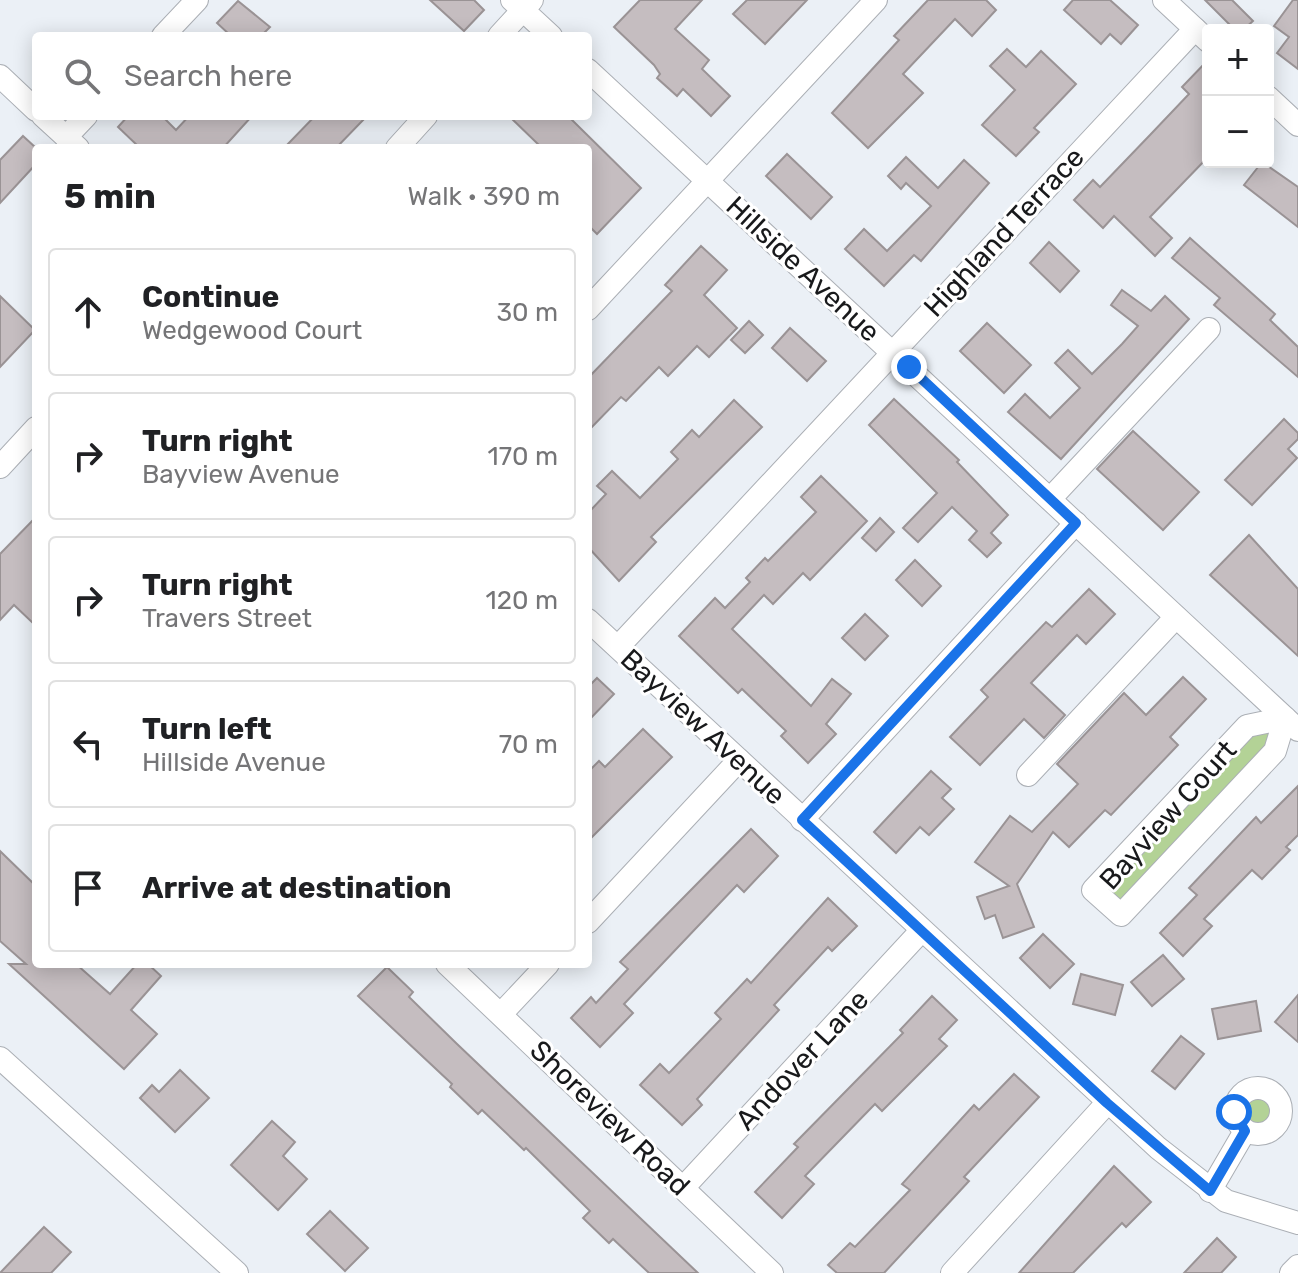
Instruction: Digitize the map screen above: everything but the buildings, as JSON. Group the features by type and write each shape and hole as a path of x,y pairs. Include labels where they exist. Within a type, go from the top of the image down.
{"street":[{"path":"167,32 197,0"},
{"path":"592,305 876,0"},
{"path":"1164,0 1201,35"},
{"path":"502,32 522,3 547,32"},
{"name":"Highland Terrace","path":"618,647 892,352 1201,35"},
{"name":"Hillside Avenue","path":"592,74 1292,724"},
{"path":"0,76 32,106"},
{"path":"1274,103 1298,125"},
{"path":"47,120 72,143 84,120"},
{"path":"401,144 422,120"},
{"path":"1050,499 1209,329"},
{"path":"0,467 32,432"},
{"path":"802,820 1076,523"},
{"path":"1028,775 1176,617"},
{"name":"Bayview Avenue","path":"592,624 1107,1103 1210,1191 1243,1208 1298,1223"},
{"name":"Bayview Court","path":"1292,724 1275,751 1121,915 1093,890 1247,726 1292,724"},
{"path":"592,918 739,760"},
{"name":"Andover Lane","path":"683,1188 921,931"},
{"name":"Shoreview Road","path":"451,968 772,1273"},
{"path":"501,1014 544,968"},
{"path":"0,1058 237,1273"},
{"path":"952,1273 1107,1103"},
{"path":"1210,1191 1245,1131"},
{"path":"1291,1273 1298,1266"}],"green space":[{"path":"1285,718 1275,751 1121,915 1093,890 1247,726"},
{"path":"1258,1088 1274,1095 1281,1111 1274,1127 1258,1134 1242,1127 1235,1111 1242,1095"}],"route":[{"path":"909,367 1076,523 802,820 1107,1103 1210,1191 1245,1131 1239,1126 1234,1112"}]}
